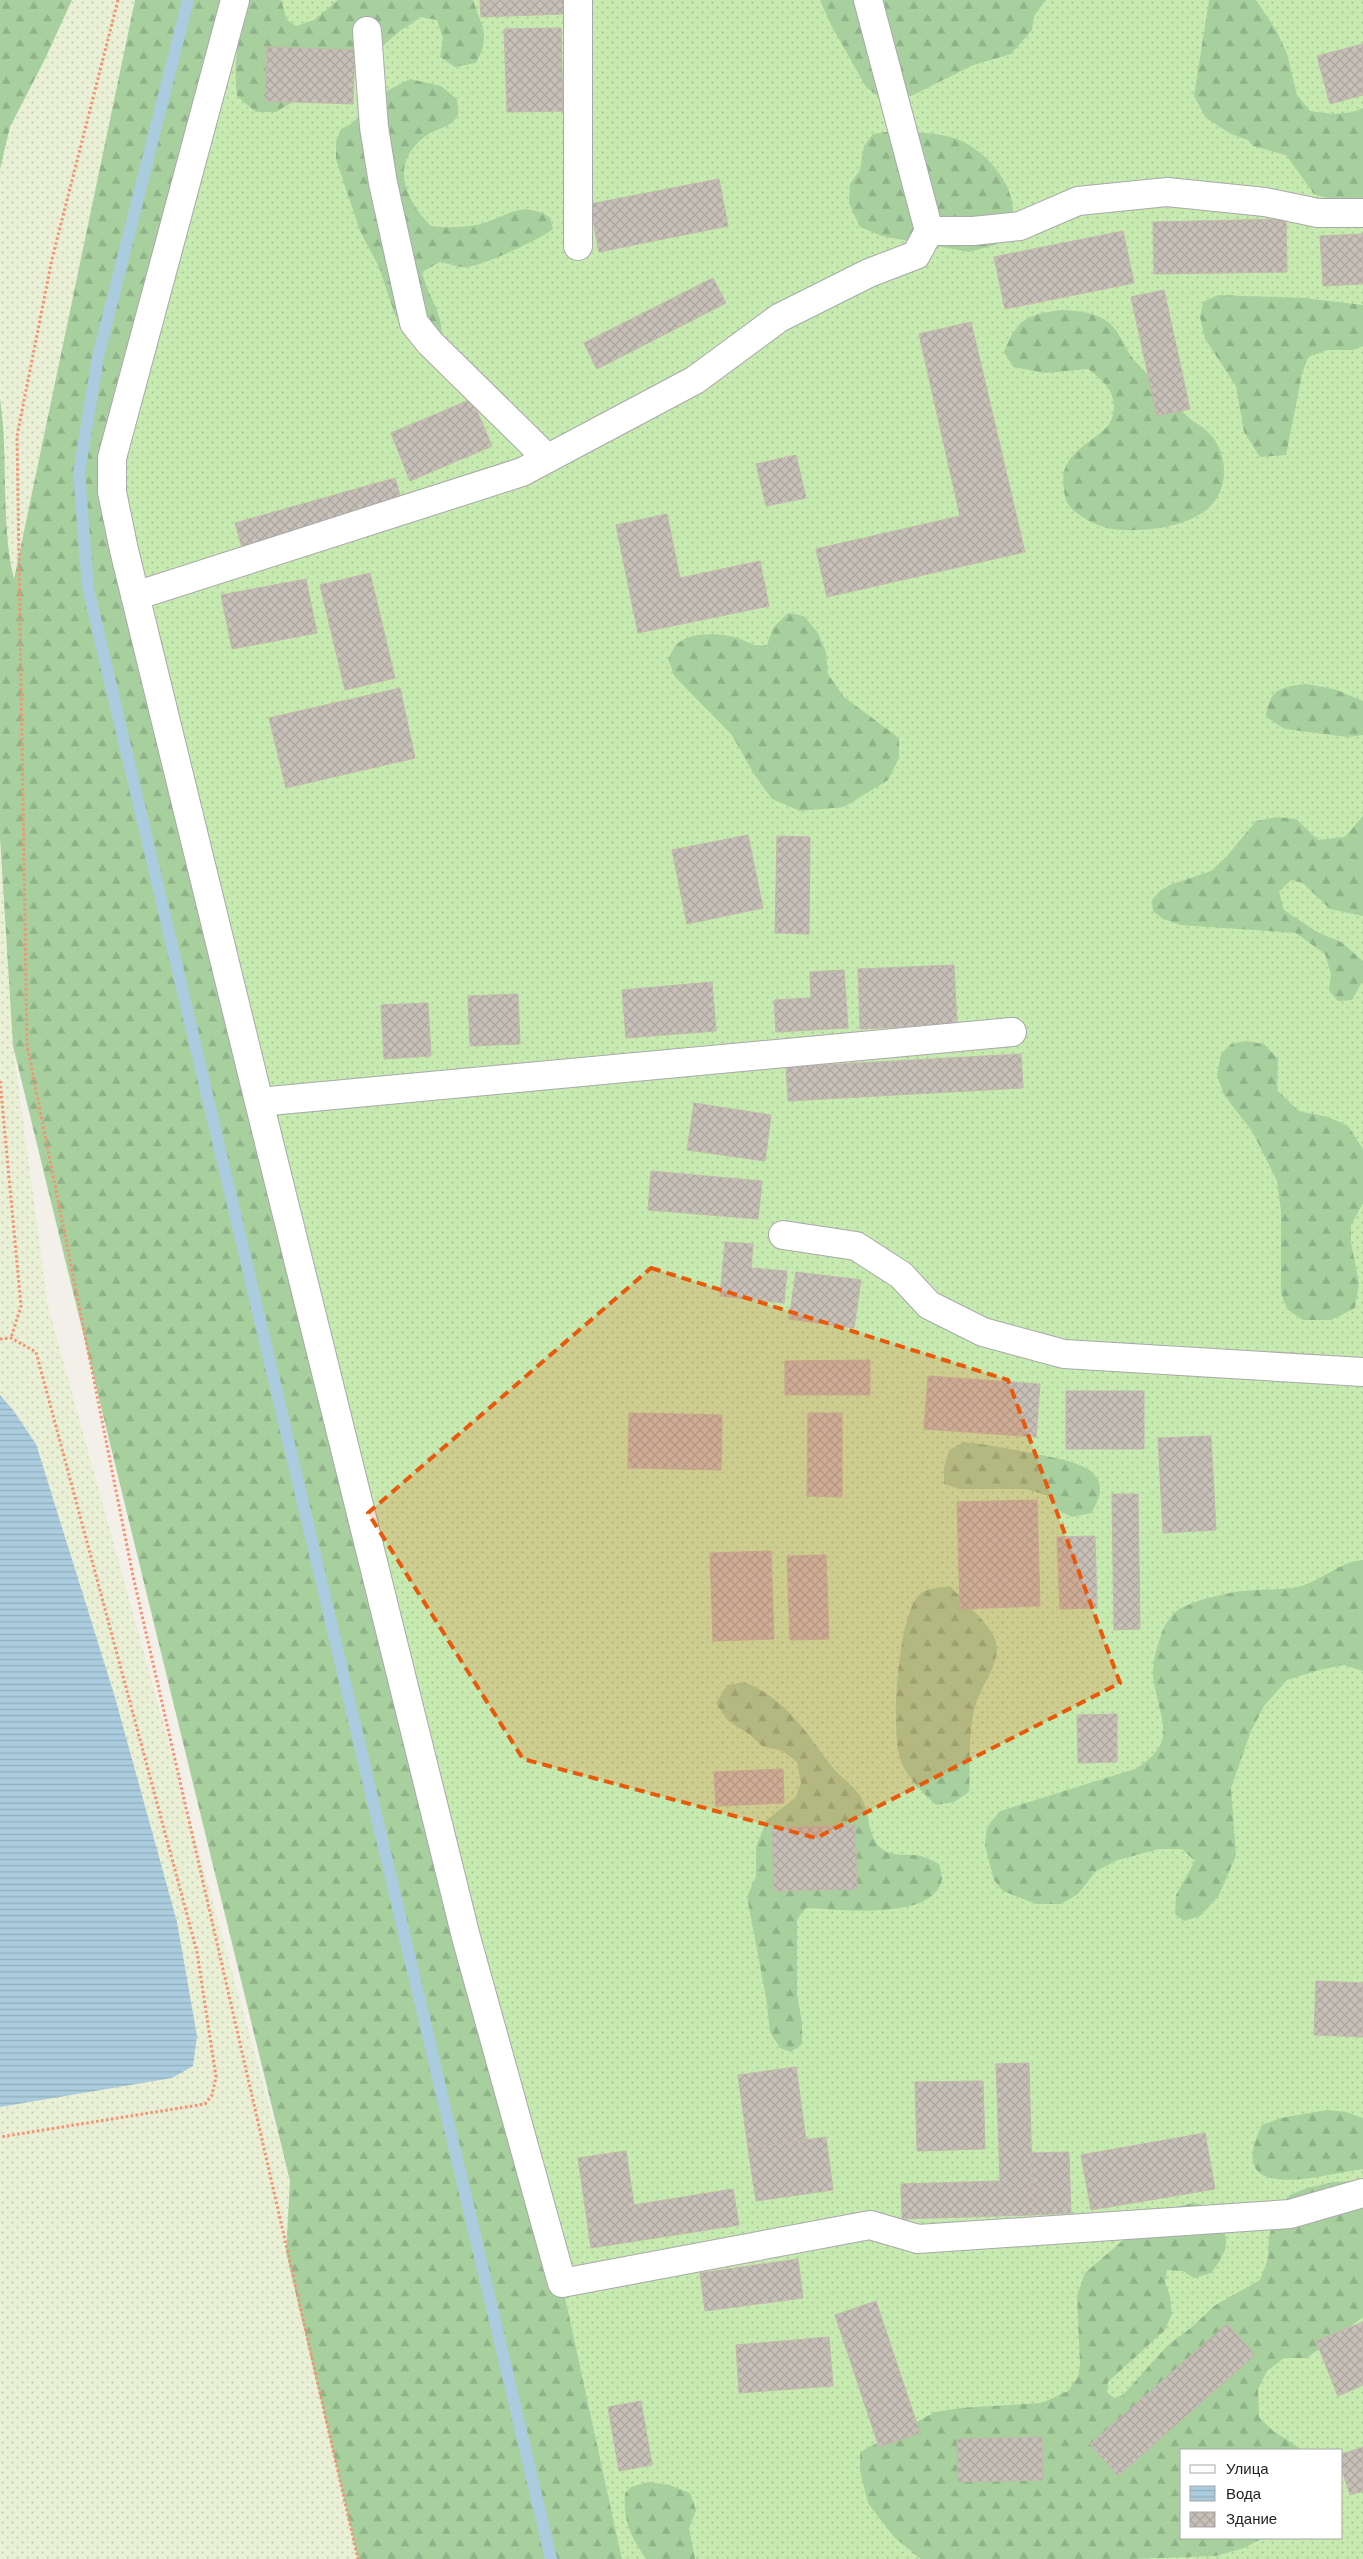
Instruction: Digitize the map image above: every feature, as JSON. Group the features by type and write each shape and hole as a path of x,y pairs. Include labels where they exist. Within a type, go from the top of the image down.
{"lane":[{"path":"235,0 112,458 112,492 135,596 466,1937 562,2283 870,2225 918,2239 938,2238 1290,2214 1363,2193"},
{"path":"578,0 578,246"},
{"path":"135,596 522,472 695,380 779,318 869,273 916,255 929,231 868,0"},
{"path":"367,31 374,127 383,183 414,323 430,343 547,458"},
{"path":"929,231 973,231 1020,226 1078,200 1167,192 1265,202 1318,213 1363,213"},
{"path":"259,1102 1012,1032"},
{"path":"783,1234 856,1246 901,1275 929,1305 983,1332 1064,1354 1363,1372"}],"path":[{"path":"118,0 52,259 17,436 27,1045 133,1576 358,2559"},
{"path":"0,1081 21,1306 11,1338"},
{"path":"0,1339 11,1338 36,1352 197,1952 216,2078 212,2095 205,2104 0,2138"}],"highlighted area":[{"path":"651,1268 1008,1380 1120,1683 816,1838 523,1759 368,1513"}],"green space":[{"path":"0,0 135,0 14,580 0,498"},
{"path":"0,0 72,0 45,59 10,127 0,169"},
{"path":"135,0 235,0 112,458 562,2283 622,2559 358,2559 286,2252 290,2181 13,1046 0,838 0,399 3,421 7,535 14,579"},
{"path":"235,0 1363,0 1363,2559 622,2559 562,2283 112,492"},
{"path":"248,0 281,0 287,20 296,26 314,20 338,0 473,0 484,32 483,46 476,63 455,67 440,57 443,38 437,20 421,17 400,31 378,50 276,112 256,112 237,96 236,84 237,48"},
{"path":"820,0 1046,0 1034,16 1032,30 1011,54 973,65 911,96 882,99 866,87 831,25"},
{"path":"1209,0 1256,0 1276,30 1287,54 1297,95 1310,111 1344,113 1363,108 1363,202 1343,203 1314,194 1286,155 1253,146 1248,140 1231,134 1206,118 1194,96"},
{"path":"410,79 441,86 457,99 458,112 456,118 450,124 430,133 417,143 409,154 405,166 404,178 407,191 421,215 431,226 456,227 475,225 491,221 515,211 530,210 550,217 553,229 524,245 485,262 464,267 440,262 422,272 440,319 442,337 414,343 403,331 395,315 379,267 360,231 336,159 336,142 341,129 351,124 387,91"},
{"path":"886,132 942,135 959,140 979,152 997,171 1010,193 1013,217 1006,239 995,245 969,252 882,236 860,227 849,203 850,184 860,170 864,146 873,134"},
{"path":"1218,295 1304,298 1363,305 1363,346 1353,350 1327,350 1308,357 1302,374 1286,455 1260,457 1244,432 1236,386 1205,339 1200,317 1203,302"},
{"path":"1061,310 1089,313 1100,317 1110,324 1136,362 1188,417 1206,430 1216,441 1223,461 1223,483 1214,502 1206,510 1188,520 1166,527 1144,530 1116,530 1089,521 1068,505 1064,489 1064,475 1068,463 1075,454 1109,424 1114,407 1111,394 1104,383 1088,369 1044,373 1013,367 1004,352 1014,332 1025,320 1039,314"},
{"path":"788,613 804,616 818,633 826,652 828,674 844,697 899,738 899,758 888,780 844,807 800,811 772,799 754,774 732,735 675,677 668,659 676,645 682,640 697,635 722,635 755,645 767,645 773,628"},
{"path":"1306,684 1334,689 1363,701 1363,735 1348,737 1285,729 1266,717 1273,695 1283,688"},
{"path":"1363,816 1363,916 1330,909 1303,883 1291,880 1279,892 1284,910 1317,932 1341,942 1363,961 1363,980 1352,1000 1338,1001 1329,991 1331,974 1325,954 1296,933 1181,925 1163,919 1153,911 1152,900 1161,890 1211,871 1227,856 1256,821 1277,817 1296,819 1318,840 1345,837"},
{"path":"0,838 13,1046 48,1306 290,2181 286,2252 358,2559 0,2559"},
{"path":"1246,1041 1264,1044 1278,1059 1277,1090 1299,1111 1328,1117 1348,1126 1363,1149 1363,1203 1351,1225 1351,1243 1359,1283 1355,1308 1331,1320 1303,1320 1287,1309 1281,1293 1281,1211 1277,1181 1252,1131 1224,1095 1217,1075 1221,1054 1231,1044"},
{"path":"964,1442 1018,1450 1076,1464 1087,1469 1095,1476 1100,1485 1099,1498 1091,1513 1072,1517 1056,1509 1052,1497 1026,1489 959,1489 944,1484 944,1468 949,1450"},
{"path":"1363,1560 1363,1671 1344,1665 1319,1670 1287,1680 1264,1706 1251,1731 1231,1788 1236,1856 1218,1897 1200,1916 1184,1921 1175,1914 1176,1895 1195,1861 1182,1849 1159,1849 1118,1860 1096,1871 1078,1894 1061,1904 1036,1904 1003,1891 994,1880 985,1846 987,1827 1000,1811 1135,1769 1157,1750 1162,1741 1163,1731 1153,1677 1154,1665 1162,1631 1175,1613 1181,1608 1198,1601 1227,1593 1297,1587 1314,1581 1346,1564"},
{"path":"950,1586 992,1633 997,1647 994,1663 974,1711 971,1734 969,1792 954,1802 936,1805 921,1791 902,1764 898,1750 896,1705 901,1652 905,1627 911,1608 921,1593"},
{"path":"744,1682 772,1697 784,1707 833,1768 856,1790 865,1805 873,1837 881,1848 895,1854 921,1856 939,1864 942,1877 935,1893 922,1902 904,1907 861,1911 806,1908 797,1919 797,1994 802,2023 802,2044 791,2052 780,2048 770,2032 766,1997 747,1897 756,1876 756,1847 767,1820 796,1797 801,1783 797,1762 783,1751 762,1746 749,1734 728,1721 716,1703 727,1685"},
{"path":"1327,2110 1346,2112 1363,2118 1363,2169 1303,2179 1282,2180 1265,2176 1255,2167 1253,2151 1262,2125 1281,2118"},
{"path":"1357,2181 1363,2183 1363,2317 1307,2358 1284,2358 1267,2371 1258,2389 1259,2417 1273,2431 1299,2449 1180,2449 1180,2539 1261,2539 1244,2548 1216,2556 1130,2559 921,2559 894,2537 868,2503 860,2471 860,2452 935,2412 960,2408 1042,2403 1068,2391 1078,2377 1080,2365 1077,2296 1085,2273 1127,2237 1147,2213 1194,2203 1212,2207 1225,2234 1225,2248 1223,2255 1211,2273 1194,2278 1183,2271 1167,2270 1165,2282 1170,2296 1172,2314 1165,2330 1108,2382 1107,2392 1114,2398 1123,2395 1168,2345 1192,2327 1214,2306 1260,2280 1268,2259 1269,2235 1284,2202 1290,2195 1307,2188 1334,2182"},
{"path":"648,2482 669,2485 690,2493 696,2510 689,2528 695,2559 646,2559 641,2551 629,2528 625,2512 625,2493 631,2487"}],"water":[{"path":"0,1395 13,1410 36,1444 114,1694 177,1922 197,2036 193,2066 172,2078 0,2107"}],"building":[{"path":"480,0 565,0 565,14 481,17"},
{"path":"561,28 563,111 507,112 504,29"},
{"path":"1363,44 1363,95 1330,104 1317,56"},
{"path":"267,47 355,50 353,104 265,101"},
{"path":"719,179 728,226 599,252 590,204"},
{"path":"1286,219 1287,272 1154,274 1153,222"},
{"path":"1123,231 1134,283 1005,309 994,257"},
{"path":"1363,234 1363,284 1323,286 1320,236"},
{"path":"713,278 726,303 597,369 584,343"},
{"path":"1164,290 1190,409 1157,416 1131,297"},
{"path":"971,322 1025,552 827,597 816,549 960,516 919,334"},
{"path":"472,399 492,446 410,481 391,433"},
{"path":"796,455 806,498 766,506 756,464"},
{"path":"395,478 402,502 242,548 235,523"},
{"path":"667,514 680,578 760,561 769,606 638,633 616,525"},
{"path":"370,573 395,678 345,690 320,585"},
{"path":"306,579 317,633 232,649 221,595"},
{"path":"400,688 415,758 286,788 269,718"},
{"path":"748,835 763,908 687,924 672,850"},
{"path":"777,836 810,837 809,934 775,933"},
{"path":"954,965 957,1024 860,1029 858,969"},
{"path":"844,970 848,1028 776,1032 774,1000 811,998 810,972"},
{"path":"712,982 716,1031 626,1038 622,990"},
{"path":"518,994 520,1044 470,1046 468,996"},
{"path":"428,1003 431,1056 384,1059 381,1005"},
{"path":"1021,1054 1023,1088 788,1101 786,1067"},
{"path":"694,1103 771,1115 765,1161 687,1150"},
{"path":"651,1171 762,1181 758,1219 648,1210"},
{"path":"725,1242 753,1244 751,1268 787,1271 784,1303 720,1296"},
{"path":"796,1272 861,1280 854,1328 789,1319"},
{"path":"870,1360 870,1395 785,1395 785,1361"},
{"path":"928,1376 1040,1384 1036,1437 924,1429"},
{"path":"1066,1391 1144,1391 1144,1449 1066,1449"},
{"path":"629,1413 722,1415 721,1470 628,1468"},
{"path":"808,1413 842,1413 842,1497 807,1496"},
{"path":"1211,1436 1216,1530 1163,1533 1158,1438"},
{"path":"1112,1494 1138,1494 1140,1629 1114,1630"},
{"path":"1037,1500 1040,1606 960,1609 957,1502"},
{"path":"1095,1536 1097,1608 1060,1609 1057,1537"},
{"path":"771,1551 774,1639 713,1641 710,1553"},
{"path":"826,1555 829,1639 790,1640 787,1556"},
{"path":"1117,1714 1117,1762 1078,1763 1077,1715"},
{"path":"783,1769 784,1803 716,1806 714,1772"},
{"path":"855,1825 857,1889 774,1891 772,1828"},
{"path":"1316,1981 1363,1983 1363,2037 1314,2035"},
{"path":"1029,2063 1033,2215 902,2219 901,2184 1000,2181 996,2064"},
{"path":"796,2067 806,2140 748,2148 738,2075"},
{"path":"983,2081 985,2149 917,2151 915,2082"},
{"path":"1205,2133 1215,2189 1091,2210 1081,2155"},
{"path":"826,2137 833,2190 756,2201 748,2148"},
{"path":"626,2151 634,2205 733,2189 739,2225 591,2248 578,2158"},
{"path":"1069,2152 1071,2213 1033,2215 1031,2153"},
{"path":"798,2259 803,2298 705,2311 700,2273"},
{"path":"876,2301 920,2433 879,2447 835,2315"},
{"path":"1363,2322 1363,2385 1338,2396 1316,2341"},
{"path":"1227,2324 1255,2355 1118,2476 1090,2444"},
{"path":"829,2337 833,2386 739,2393 736,2345"},
{"path":"641,2401 652,2465 619,2471 608,2407"},
{"path":"1042,2437 1043,2480 958,2482 957,2439"},
{"path":"1363,2447 1363,2491 1350,2495 1343,2473 1343,2454"}],"waterway":[{"path":"188,0 98,357 79,473 88,588 551,2559"}]}
